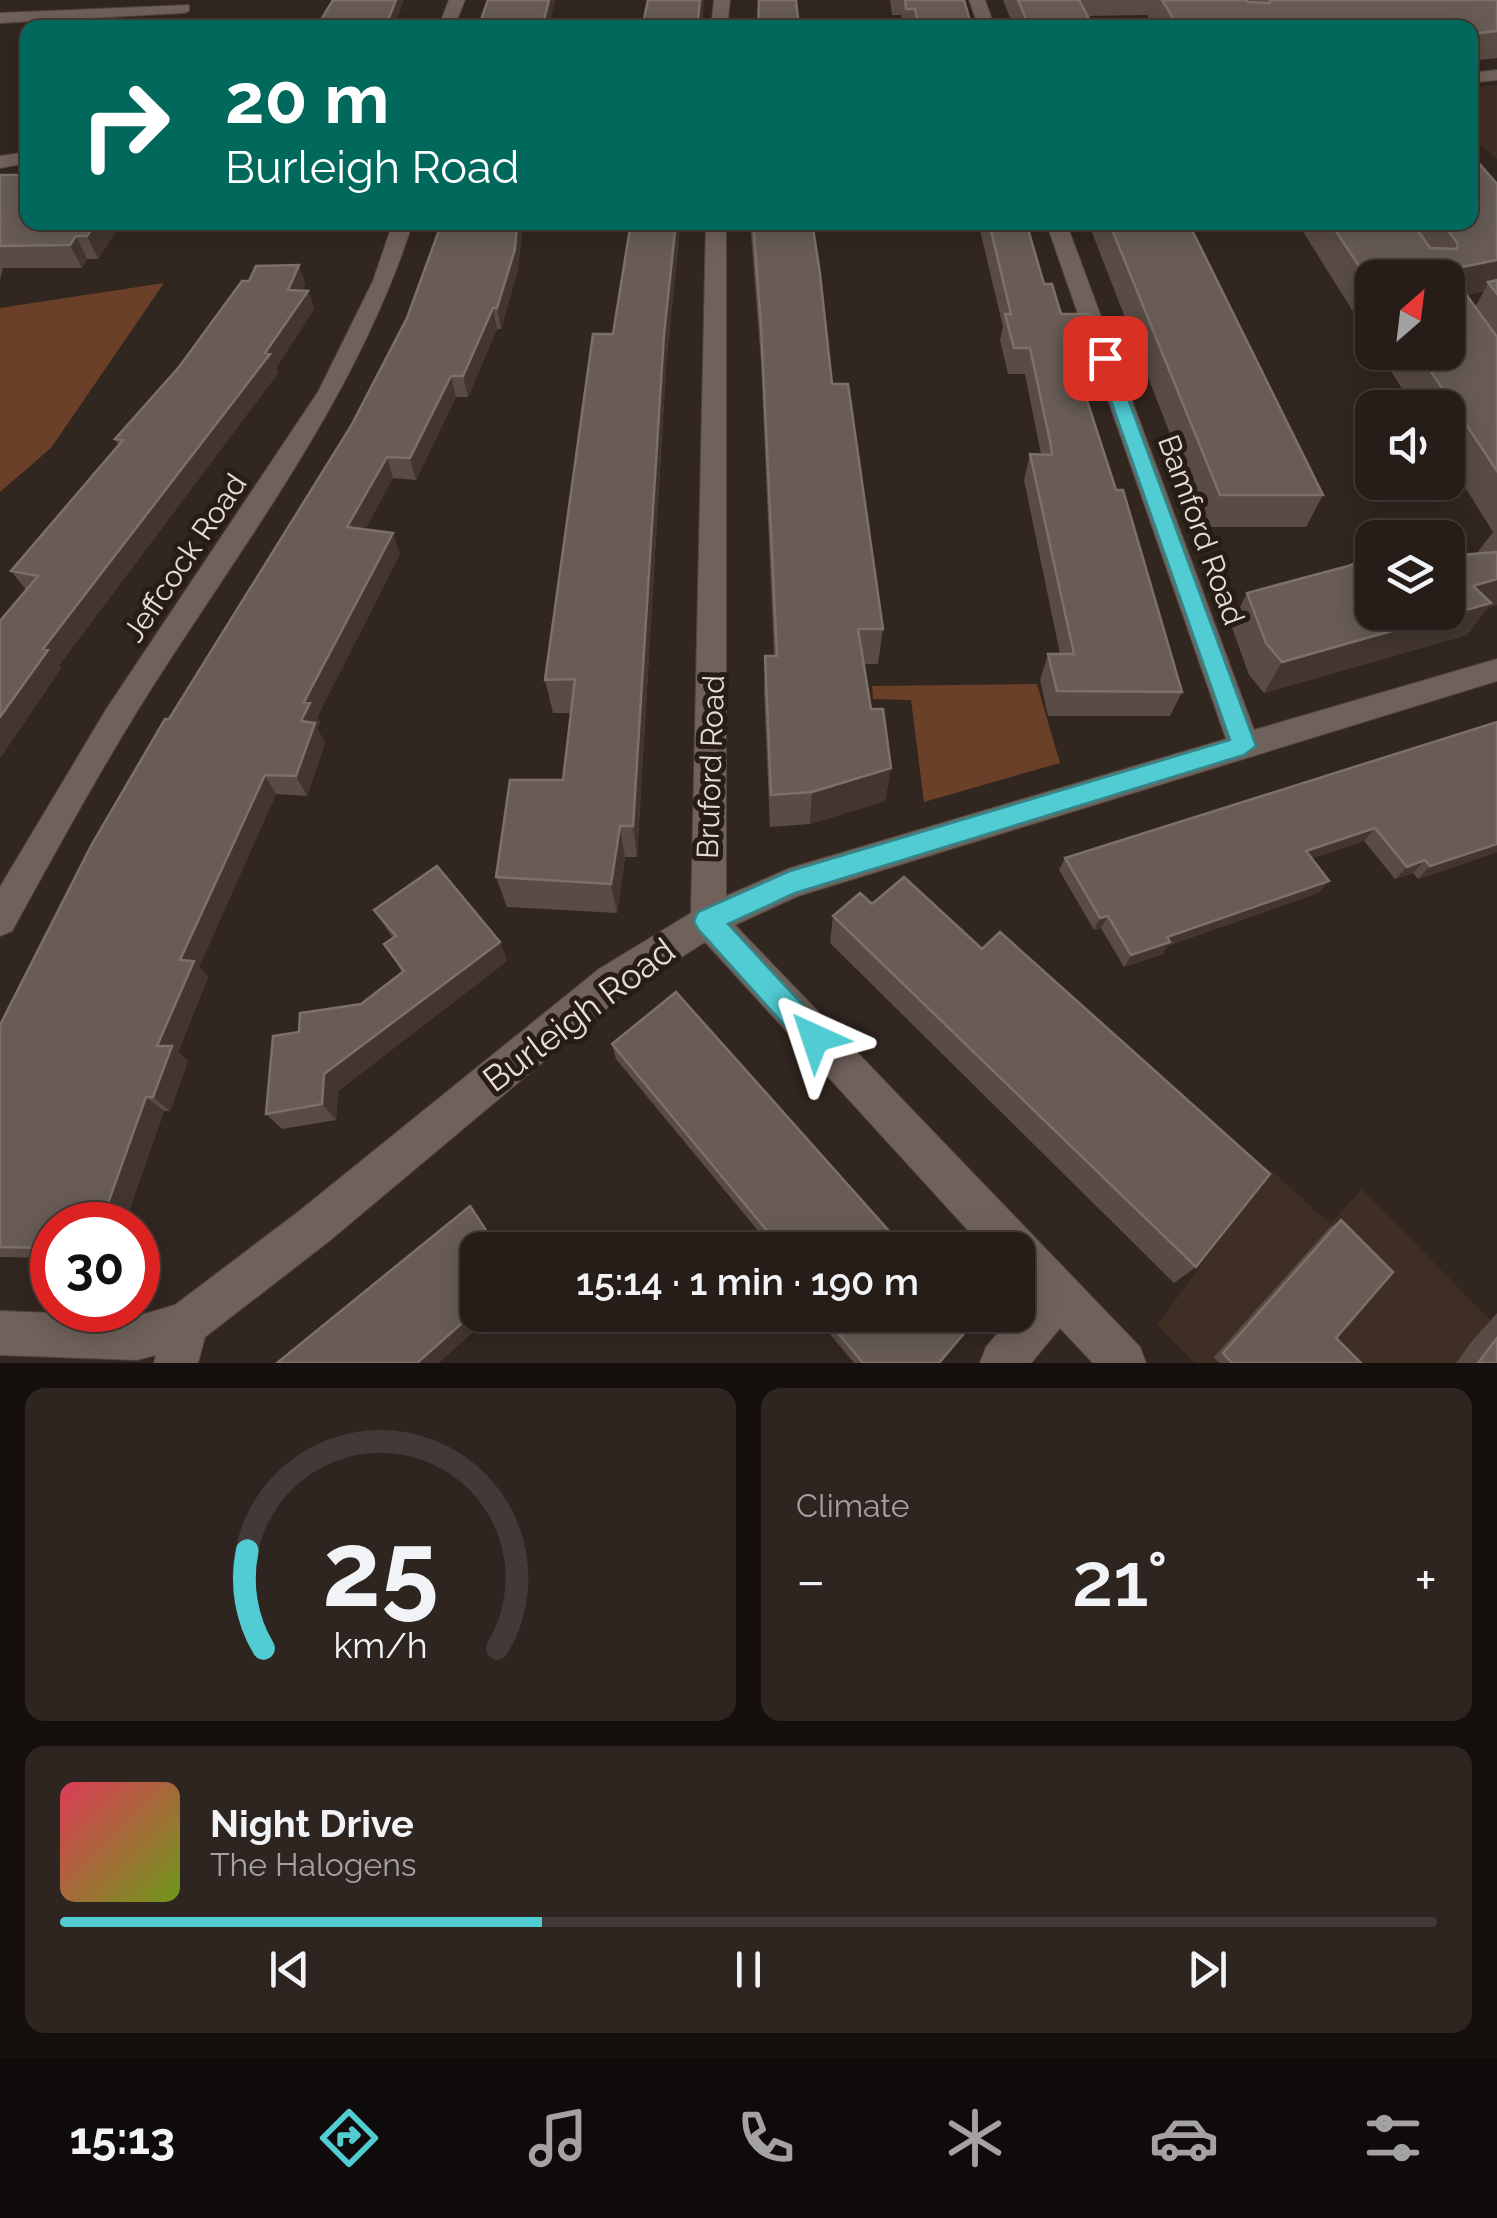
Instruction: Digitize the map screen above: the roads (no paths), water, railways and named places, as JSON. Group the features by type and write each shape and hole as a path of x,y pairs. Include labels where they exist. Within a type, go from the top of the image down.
{"street":[{"path":"0,18 187,4"},
{"name":"Jeffcock Road","path":"0,920 92,756 316,414 368,318 400,230"},
{"name":"Bruford Road","path":"708,921 715,627 716,230"},
{"name":"Bamford Road","path":"1059,230 1244,746"},
{"name":"Burleigh Road","path":"0,1333 181,1343 313,1228 612,981 708,921 790,883 1497,670"},
{"path":"708,921 997,1232"},
{"path":"1035,1271 1124,1363"},
{"path":"1002,1363 1059,1296"}]}
